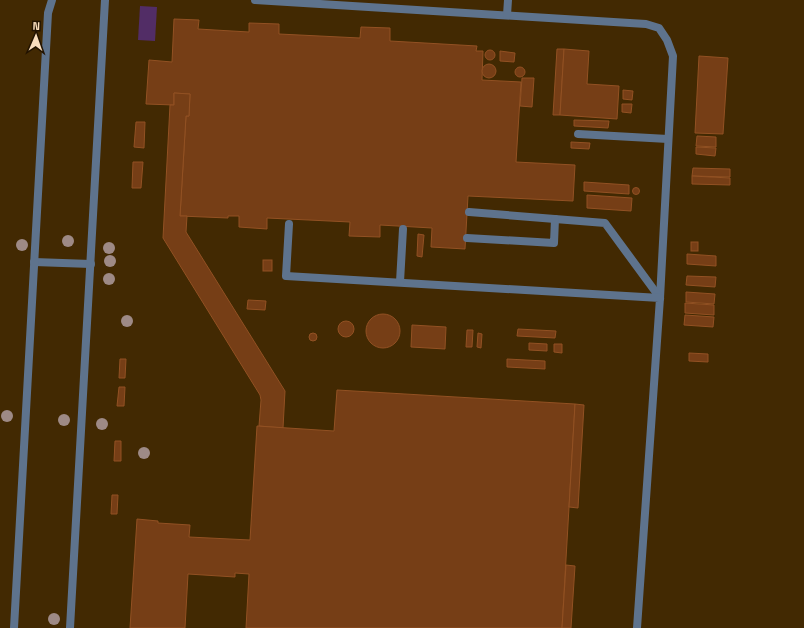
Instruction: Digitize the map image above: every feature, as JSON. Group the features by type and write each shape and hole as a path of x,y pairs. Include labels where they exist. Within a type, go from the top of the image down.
{"lane":[{"path":"14,628 48,14 52,0"},
{"path":"70,628 105,0"},
{"path":"255,0 646,24 659,28 667,40 673,56 660,298 637,628"},
{"path":"507,15 508,0"},
{"path":"578,134 668,139"},
{"path":"469,212 605,223 660,298"},
{"path":"467,238 554,243 555,219"},
{"path":"289,224 286,276 660,298"},
{"path":"400,282 403,229"},
{"path":"34,262 91,264"}],"shaded area":[{"path":"140,6 157,7 155,41 138,40"}],"building":[{"path":"174,19 199,20 198,29 249,32 249,23 279,24 279,34 360,38 361,27 390,28 390,41 477,46 476,51 483,51 482,80 521,82 516,162 575,165 573,201 468,196 465,249 431,247 432,228 380,225 380,237 349,236 350,222 267,218 267,229 239,227 239,216 228,216 228,218 180,216 186,116 189,116 190,94 174,93 174,105 146,104 149,60 172,62"},
{"path":"557,49 564,49 560,115 553,115"},
{"path":"564,49 589,51 587,84 619,86 617,119 560,115"},
{"path":"488,50 492,50 494,51 494,59 488,60 485,57 485,53"},
{"path":"500,51 515,53 514,62 500,61"},
{"path":"699,56 728,58 723,134 695,133"},
{"path":"489,64 494,66 496,71 494,76 489,78 484,76 482,71 484,66"},
{"path":"518,67 522,67 524,68 524,76 518,77 515,74 515,70"},
{"path":"522,78 534,78 532,107 520,106"},
{"path":"623,90 633,91 632,100 623,99"},
{"path":"174,93 190,94 189,116 186,116 180,216 187,216 186,232 285,391 283,428 259,426 260,395 163,238 170,105 174,105"},
{"path":"622,104 632,104 631,113 622,112"},
{"path":"574,120 609,121 608,128 574,126"},
{"path":"136,122 145,122 144,148 134,147"},
{"path":"697,136 716,137 716,147 696,146"},
{"path":"571,142 590,143 589,149 571,148"},
{"path":"696,147 716,148 715,156 696,154"},
{"path":"133,162 143,162 141,188 132,188"},
{"path":"693,168 730,169 730,177 692,176"},
{"path":"692,176 730,178 730,185 692,184"},
{"path":"584,182 629,185 629,194 584,191"},
{"path":"636,187 639,188 639,194 636,195 633,194 632,191 633,188"},
{"path":"587,195 632,198 631,211 587,208"},
{"path":"418,234 424,235 422,257 417,256"},
{"path":"691,242 698,242 698,251 691,251"},
{"path":"687,254 716,256 716,266 687,264"},
{"path":"263,260 272,260 272,271 263,271"},
{"path":"687,276 716,277 715,287 686,285"},
{"path":"686,292 715,294 714,304 686,302"},
{"path":"248,300 266,301 265,310 247,309"},
{"path":"685,303 714,305 714,315 685,313"},
{"path":"383,314 395,319 400,331 395,343 383,348 371,343 366,331 371,319"},
{"path":"685,315 714,317 713,327 684,325"},
{"path":"346,321 353,326 354,329 349,336 346,337 339,332 338,329 343,322"},
{"path":"412,325 446,327 445,349 411,347"},
{"path":"518,329 556,331 555,338 517,336"},
{"path":"467,330 473,330 472,347 466,347"},
{"path":"313,333 316,334 316,340 313,341 310,340 309,337 310,334"},
{"path":"478,333 482,334 481,348 477,347"},
{"path":"529,343 547,344 547,351 529,350"},
{"path":"554,344 562,344 562,353 554,352"},
{"path":"689,353 708,354 708,362 689,361"},
{"path":"120,359 126,359 125,378 119,378"},
{"path":"507,359 545,361 545,369 507,367"},
{"path":"119,387 125,387 124,406 117,406"},
{"path":"337,390 575,404 562,628 246,628 249,574 235,573 235,577 188,574 185,628 130,628 137,519 158,521 158,523 190,525 189,537 250,540 257,426 334,431"},
{"path":"575,404 584,405 578,508 569,507"},
{"path":"115,441 121,441 121,461 114,461"},
{"path":"112,495 118,495 117,514 111,514"},
{"path":"566,565 575,566 571,628 562,628"}]}
